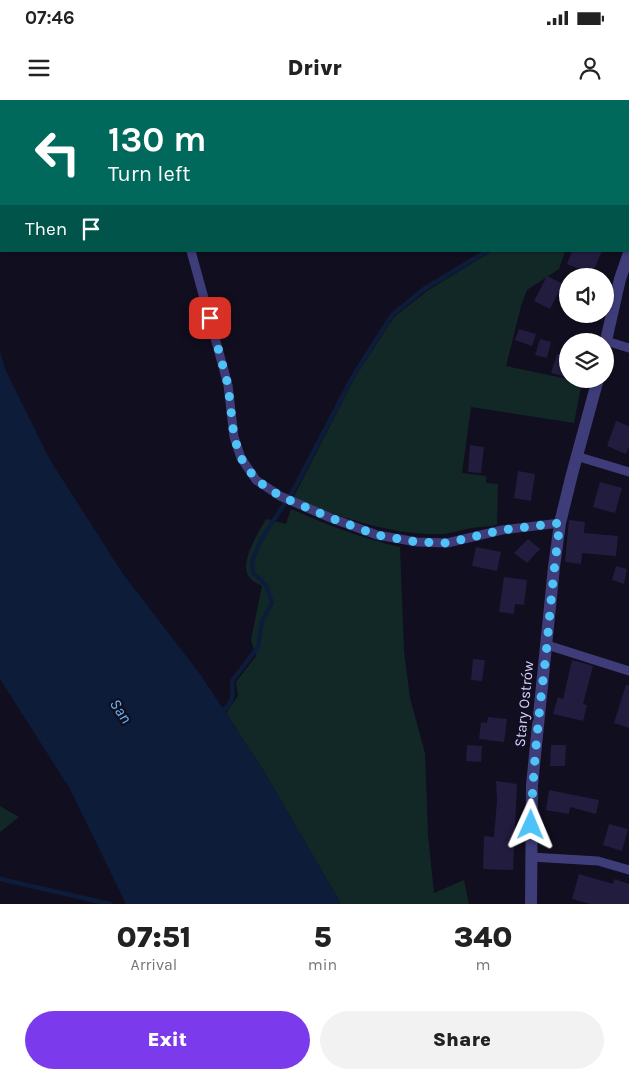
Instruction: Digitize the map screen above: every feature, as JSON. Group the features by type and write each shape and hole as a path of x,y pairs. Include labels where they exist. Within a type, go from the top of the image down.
{"street":[{"path":"607,333 620,279 629,253"},
{"name":"Stary Ostrów","path":"531,904 532,785 554,567 560,523 576,456 595,388"}],"lane":[{"path":"191,252 228,385 234,437 241,458 256,480 280,496 295,503 377,535 417,542 447,543 502,530 560,523"},
{"path":"614,345 629,348"},
{"path":"576,456 629,472"},
{"name":"Stary Ostrów","path":"547,645 629,671"},
{"path":"531,857 598,860 629,870"}],"green space":[{"path":"490,252 565,252 559,269 527,290 521,306 506,366 559,377 559,388 581,388 574,423 471,407 462,473 486,476 486,483 498,484 497,525 470,528 444,534 405,532 367,524 293,498 354,379 394,317 427,291"},
{"path":"291,509 345,531 400,547 404,651 410,698 425,753 428,835 434,893 464,880 469,904 341,904 265,773 226,713 238,696 236,682 256,656 251,640 262,586 251,579 247,573 246,567 249,553 266,519 286,524"},
{"path":"0,806 19,817 0,832"}],"water":[{"name":"San","path":"0,351 5,369 50,460 123,574 200,674 265,773 341,904 126,904 70,789 0,679"}],"building":[{"path":"572,252 602,252 595,268 577,268 567,264"},
{"path":"547,276 559,282 559,292 550,309 534,301"},
{"path":"519,329 536,334 532,346 515,340"},
{"path":"540,339 551,342 547,358 535,355"},
{"path":"557,354 559,355 559,375 551,373"},
{"path":"616,421 629,426 629,447 626,454 607,446"},
{"path":"470,445 484,447 481,473 468,472"},
{"path":"518,471 535,474 531,501 514,498"},
{"path":"600,482 622,488 615,513 593,507"},
{"path":"569,520 585,522 584,533 618,536 616,556 582,553 581,564 565,562"},
{"path":"528,539 540,549 527,563 514,553"},
{"path":"476,547 501,552 497,571 472,566"},
{"path":"616,566 627,569 624,584 612,580"},
{"path":"504,577 527,580 524,605 515,604 514,614 499,612"},
{"path":"473,659 485,660 482,681 471,680"},
{"path":"572,660 593,666 583,704 587,705 583,721 553,714 558,697 563,699"},
{"path":"626,685 629,685 629,728 614,723"},
{"path":"488,717 507,719 504,742 479,739 481,722 487,723"},
{"path":"467,745 482,746 481,762 466,761"},
{"path":"551,745 566,745 565,766 550,766"},
{"path":"496,781 517,784 513,870 483,869 484,836 494,837 497,800"},
{"path":"549,790 599,800 596,814 570,807 569,814 546,810"},
{"path":"609,824 628,829 622,851 603,845"},
{"path":"579,874 613,884 614,879 629,884 629,904 590,904 572,899"}],"waterway":[{"path":"220,710 224,710 230,704 233,694 232,681 258,647 262,621 272,603 266,585 253,573 252,561 262,538 293,491 352,378 392,315 424,289 485,252"},
{"path":"0,879 110,904"}],"route":[{"path":"210,318 228,385 234,437 241,458 256,480 280,496 377,535 417,542 447,543 502,530 560,523 537,724 531,825"}]}
